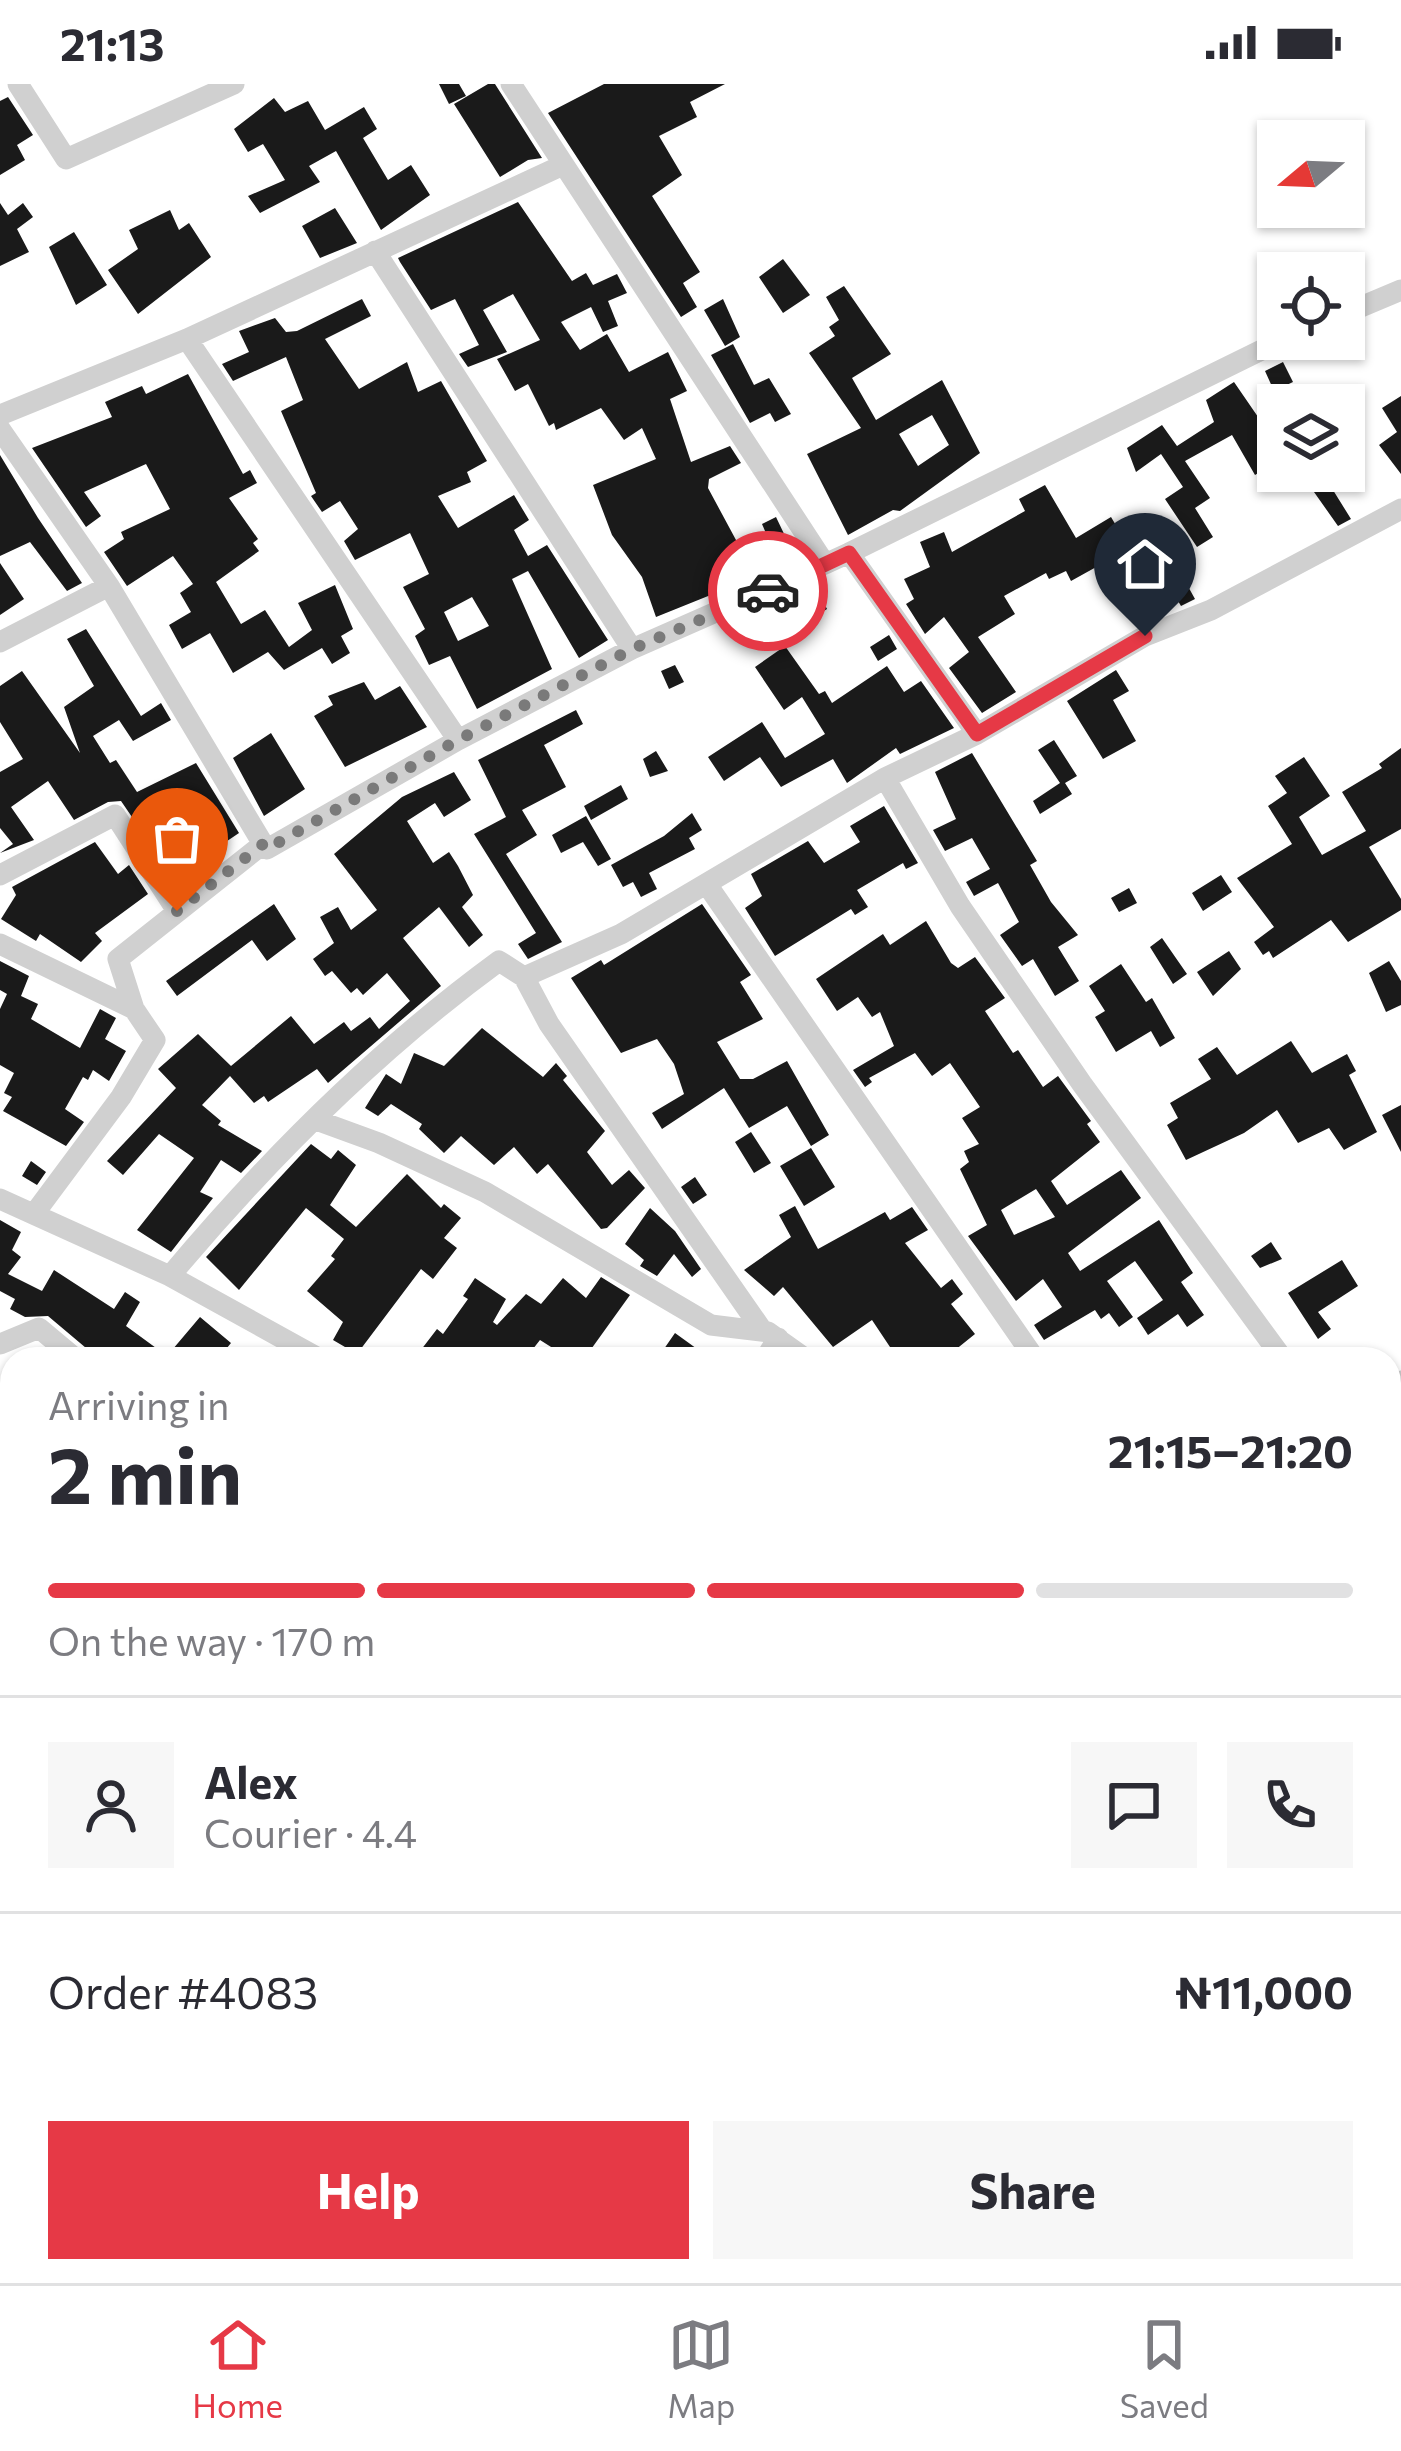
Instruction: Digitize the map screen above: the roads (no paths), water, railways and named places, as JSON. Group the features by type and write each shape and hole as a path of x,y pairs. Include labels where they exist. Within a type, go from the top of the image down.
{"street":[{"path":"18,84 66,159 234,84"},
{"path":"511,84 825,564"},
{"path":"0,415 187,339 563,165"},
{"path":"376,251 632,649"},
{"path":"1365,305 1401,290"},
{"path":"187,339 458,740"},
{"path":"0,429 109,586 267,849 458,740 632,649 849,553 1257,352"},
{"path":"524,976 621,934 885,778 977,734 1145,636 1228,602 1401,509"},
{"path":"849,553 977,734"},
{"path":"0,642 109,586"},
{"path":"885,778 960,906 1274,1347"},
{"path":"0,875 115,814 177,911"},
{"path":"34,1214 121,1097 155,1040 134,1009 118,958 263,844"},
{"path":"708,886 1027,1347"},
{"path":"0,944 134,1009"},
{"path":"170,1276 267,1166 422,1017 499,961 524,976 549,1024 770,1334 789,1347"},
{"path":"316,1120 379,1142 485,1192 712,1325 770,1334"},
{"path":"0,1199 170,1276 283,1347"},
{"path":"0,1344 39,1328 62,1347"},
{"path":"768,1347 770,1334"}]}
